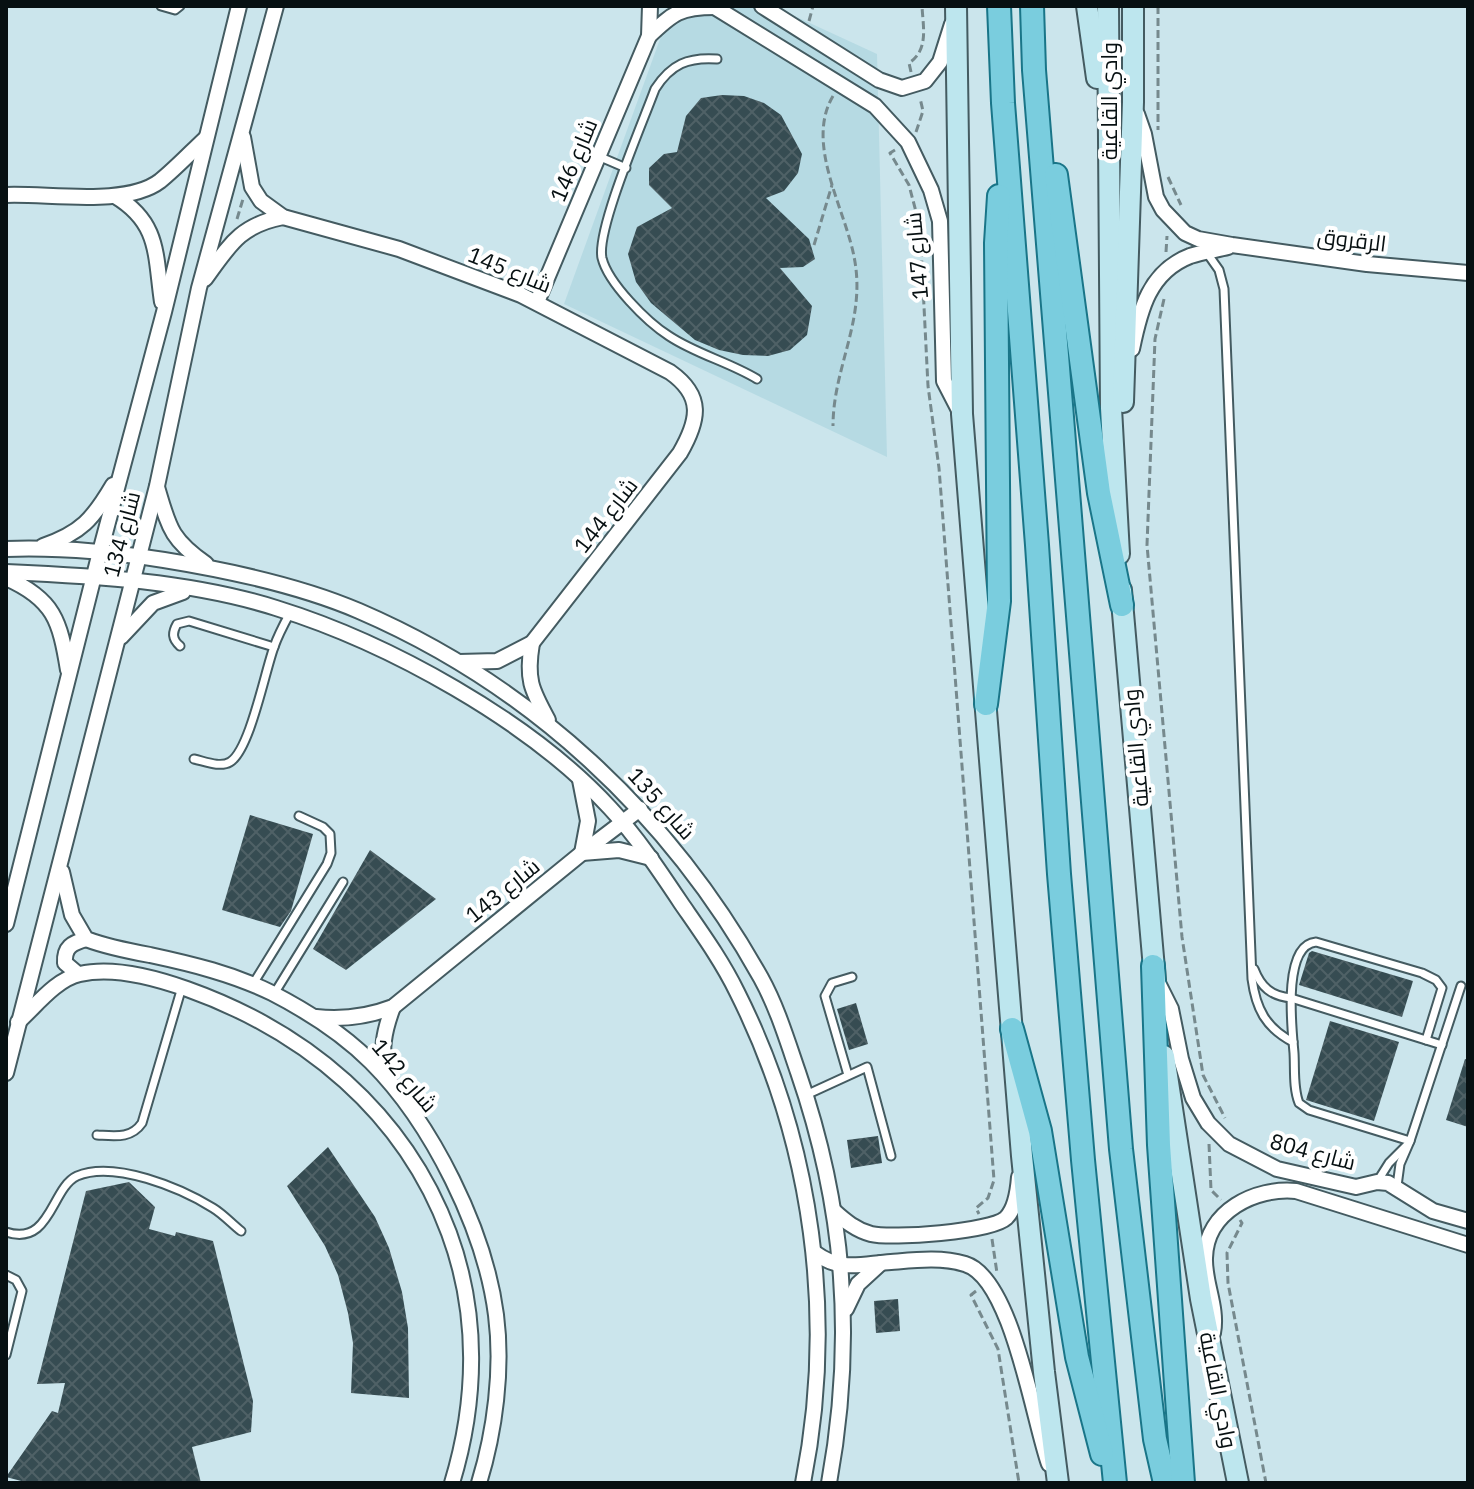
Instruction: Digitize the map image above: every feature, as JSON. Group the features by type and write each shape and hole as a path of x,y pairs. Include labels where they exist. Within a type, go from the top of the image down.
{"main road":[{"path":"999,6 1003,103 1061,903 1112,1483"},
{"path":"1033,6 1099,493 1122,605"},
{"path":"1033,6 1034,70 1109,1021 1133,1267 1155,1439 1165,1483"},
{"path":"986,704 999,601 996,243 1003,103"},
{"path":"1154,972 1159,1145 1183,1483"},
{"path":"1012,1029 1040,1131 1077,1357 1112,1483"}],"street":[{"name":"شارع 134","path":"7,918 164,312 239,6"},
{"name":"شارع 134","path":"6,1073 157,486 199,288 276,6"},
{"name":"شارع 146","path":"537,302 649,36 650,6"},
{"name":"شارع 146","path":"649,36 671,15 681,10 714,6"},
{"name":"شارع 147","path":"714,6 875,106 908,142 931,190 940,221 944,381 962,414"},
{"path":"762,6 886,83 902,88 925,81 940,62 956,9"},
{"path":"1087,6 1097,78 1107,117"},
{"name":"وادي القاعية","path":"1108,6 1111,408 1122,605 1154,972 1189,1226 1209,1344 1238,1483"},
{"path":"1116,507 1124,384 1133,6"},
{"path":"956,9 962,414 1022,1156 1057,1483"},
{"path":"1133,102 1144,134 1156,197 1169,217"},
{"path":"242,129 252,187"},
{"path":"6,195 115,196 144,189 159,182 206,138"},
{"name":"شارع 145","path":"252,187 261,201 283,217 399,249 537,302 670,372 680,379 695,407"},
{"path":"115,196 137,210 151,231 164,312"},
{"path":"199,288 241,233 264,221 283,217"},
{"name":"الرقروق","path":"1169,217 1185,233 1198,239 1367,264 1468,273"},
{"name":"الرقروق","path":"1165,270 1191,256 1232,245"},
{"path":"1124,384 1144,302 1150,288 1165,270"},
{"name":"شارع 144","path":"459,662 497,661 532,643 665,474 689,437 696,416 695,407"},
{"path":"37,548 75,533 100,506 123,468"},
{"path":"157,486 172,531 183,548 209,567"},
{"name":"شارع 135","path":"6,549 100,552 209,567 280,585 357,610 459,662 550,724 640,809 692,872 762,980 785,1034 823,1153 842,1266 844,1313 840,1425 829,1483"},
{"name":"شارع 135","path":"6,572 94,576 193,590 290,613 345,633 463,693 538,744 580,779 623,822 724,967 783,1104 811,1221 815,1253 818,1366 803,1483"},
{"path":"6,578 35,592 49,606 62,635 69,677"},
{"path":"118,640 153,603 193,590"},
{"path":"532,643 528,669 531,683 550,724"},
{"path":"580,779 588,821 582,853 619,850 651,858"},
{"name":"شارع 143","path":"314,1017 362,1017 393,1007 640,809"},
{"path":"18,1023 55,989 78,974 65,963 65,955 74,942 86,939 72,915 61,866"},
{"name":"شارع 142","path":"86,939 111,948 209,969 253,984 314,1017 370,1062 387,1081 426,1135 455,1184 472,1223 488,1274 496,1317 498,1375 492,1428 479,1483"},
{"name":"شارع 804","path":"1154,972 1171,1009 1193,1098 1217,1134 1229,1144 1277,1169 1356,1187 1377,1182 1397,1186 1409,1198 1433,1211 1468,1221"},
{"name":"شارع 142","path":"78,974 142,976 182,987 269,1024 334,1071 404,1146 432,1194 449,1232 471,1317 472,1374 466,1424 452,1483"},
{"path":"387,1081 382,1060 383,1041 393,1007"},
{"path":"834,1211 850,1225 873,1235 986,1227 1005,1219 1010,1212 1018,1188 1022,1156"},
{"name":"شارع 804","path":"1231,1209 1260,1193 1277,1189 1296,1191 1468,1245"},
{"path":"1209,1344 1215,1319 1205,1257 1214,1231 1231,1209"},
{"path":"815,1253 842,1266 937,1259 967,1264 979,1271 988,1281 1008,1320 1038,1433 1057,1483"},
{"path":"844,1313 858,1284 882,1263"}],"lane":[{"path":"161,6 175,10 180,6"},
{"path":"717,59 686,60 664,76 655,89 603,230 601,244 606,270 644,316 668,336 757,379"},
{"path":"598,156 626,168"},
{"path":"1207,253 1219,270 1224,289 1250,961 1254,991 1263,1018 1277,1033 1293,1042"},
{"path":"194,759 220,765 228,764 235,757 247,734 274,647 290,613"},
{"path":"180,646 173,631 177,624 189,621 274,647"},
{"path":"253,984 331,853 330,834 323,827 299,816"},
{"path":"274,994 343,882"},
{"path":"1410,1141 1303,1107 1297,1097 1291,998 1300,952 1312,942 1422,973 1442,985 1426,1040"},
{"path":"1250,961 1257,978 1269,992 1280,997 1442,1045"},
{"path":"848,1075 825,996 832,983 852,977"},
{"path":"1397,1186 1400,1164 1461,986"},
{"path":"97,1135 130,1135 142,1123 182,987"},
{"path":"806,1095 864,1067 869,1070 891,1156"},
{"path":"1377,1182 1389,1163 1410,1141"},
{"path":"6,1232 18,1235 39,1225 50,1215 65,1185 76,1176 95,1172 125,1173 159,1183 215,1209 241,1231"},
{"path":"6,1275 16,1280 22,1291 6,1355"}],"path":[{"path":"922,6 923,46 918,56 909,63 923,111 918,130 908,142 890,153 909,185 920,227 928,386 939,468 994,1180 988,1198 976,1208 993,1243 999,1272 971,1295 998,1349 1019,1483"},
{"path":"1158,6 1158,131"},
{"path":"833,426 836,390 853,332 858,301 851,241 832,185 822,135 828,104 840,84"},
{"path":"1166,172 1182,204 1169,217 1165,270 1173,281 1164,300 1155,339 1147,545 1182,937 1203,1075 1228,1125 1208,1146 1211,1190 1242,1223 1227,1253 1228,1283 1266,1483"},
{"path":"814,245 832,185"},
{"path":"241,233 236,223 245,192 252,187"}],"shaded area":[{"path":"672,6 773,6 877,54 887,457 564,304"}],"building":[{"path":"744,96 764,103 781,115 802,154 798,173 784,191 766,198 809,239 815,259 803,267 780,268 812,306 807,335 790,350 768,356 719,350 695,340 651,303 636,282 628,254 637,227 672,208 649,185 649,168 664,154 677,152 686,116 701,98"},
{"path":"250,815 313,834 291,911 280,927 222,910"},
{"path":"370,850 436,899 346,970 313,949"},
{"path":"1312,951 1413,981 1402,1017 1299,985"},
{"path":"856,1003 868,1044 849,1050 837,1009"},
{"path":"1330,1021 1399,1042 1374,1121 1306,1100"},
{"path":"1465,1059 1468,1060 1468,1127 1446,1120"},
{"path":"878,1136 882,1163 851,1168 847,1140"},
{"path":"328,1147 375,1217 389,1248 402,1292 408,1328 409,1398 351,1393 353,1343 338,1275 325,1246 287,1186"},
{"path":"129,1182 155,1207 149,1229 213,1241 253,1401 251,1432 192,1447 201,1483 29,1483 6,1477 52,1411 58,1413 65,1383 37,1384 86,1191"},
{"path":"898,1299 900,1331 876,1333 874,1301"}]}
